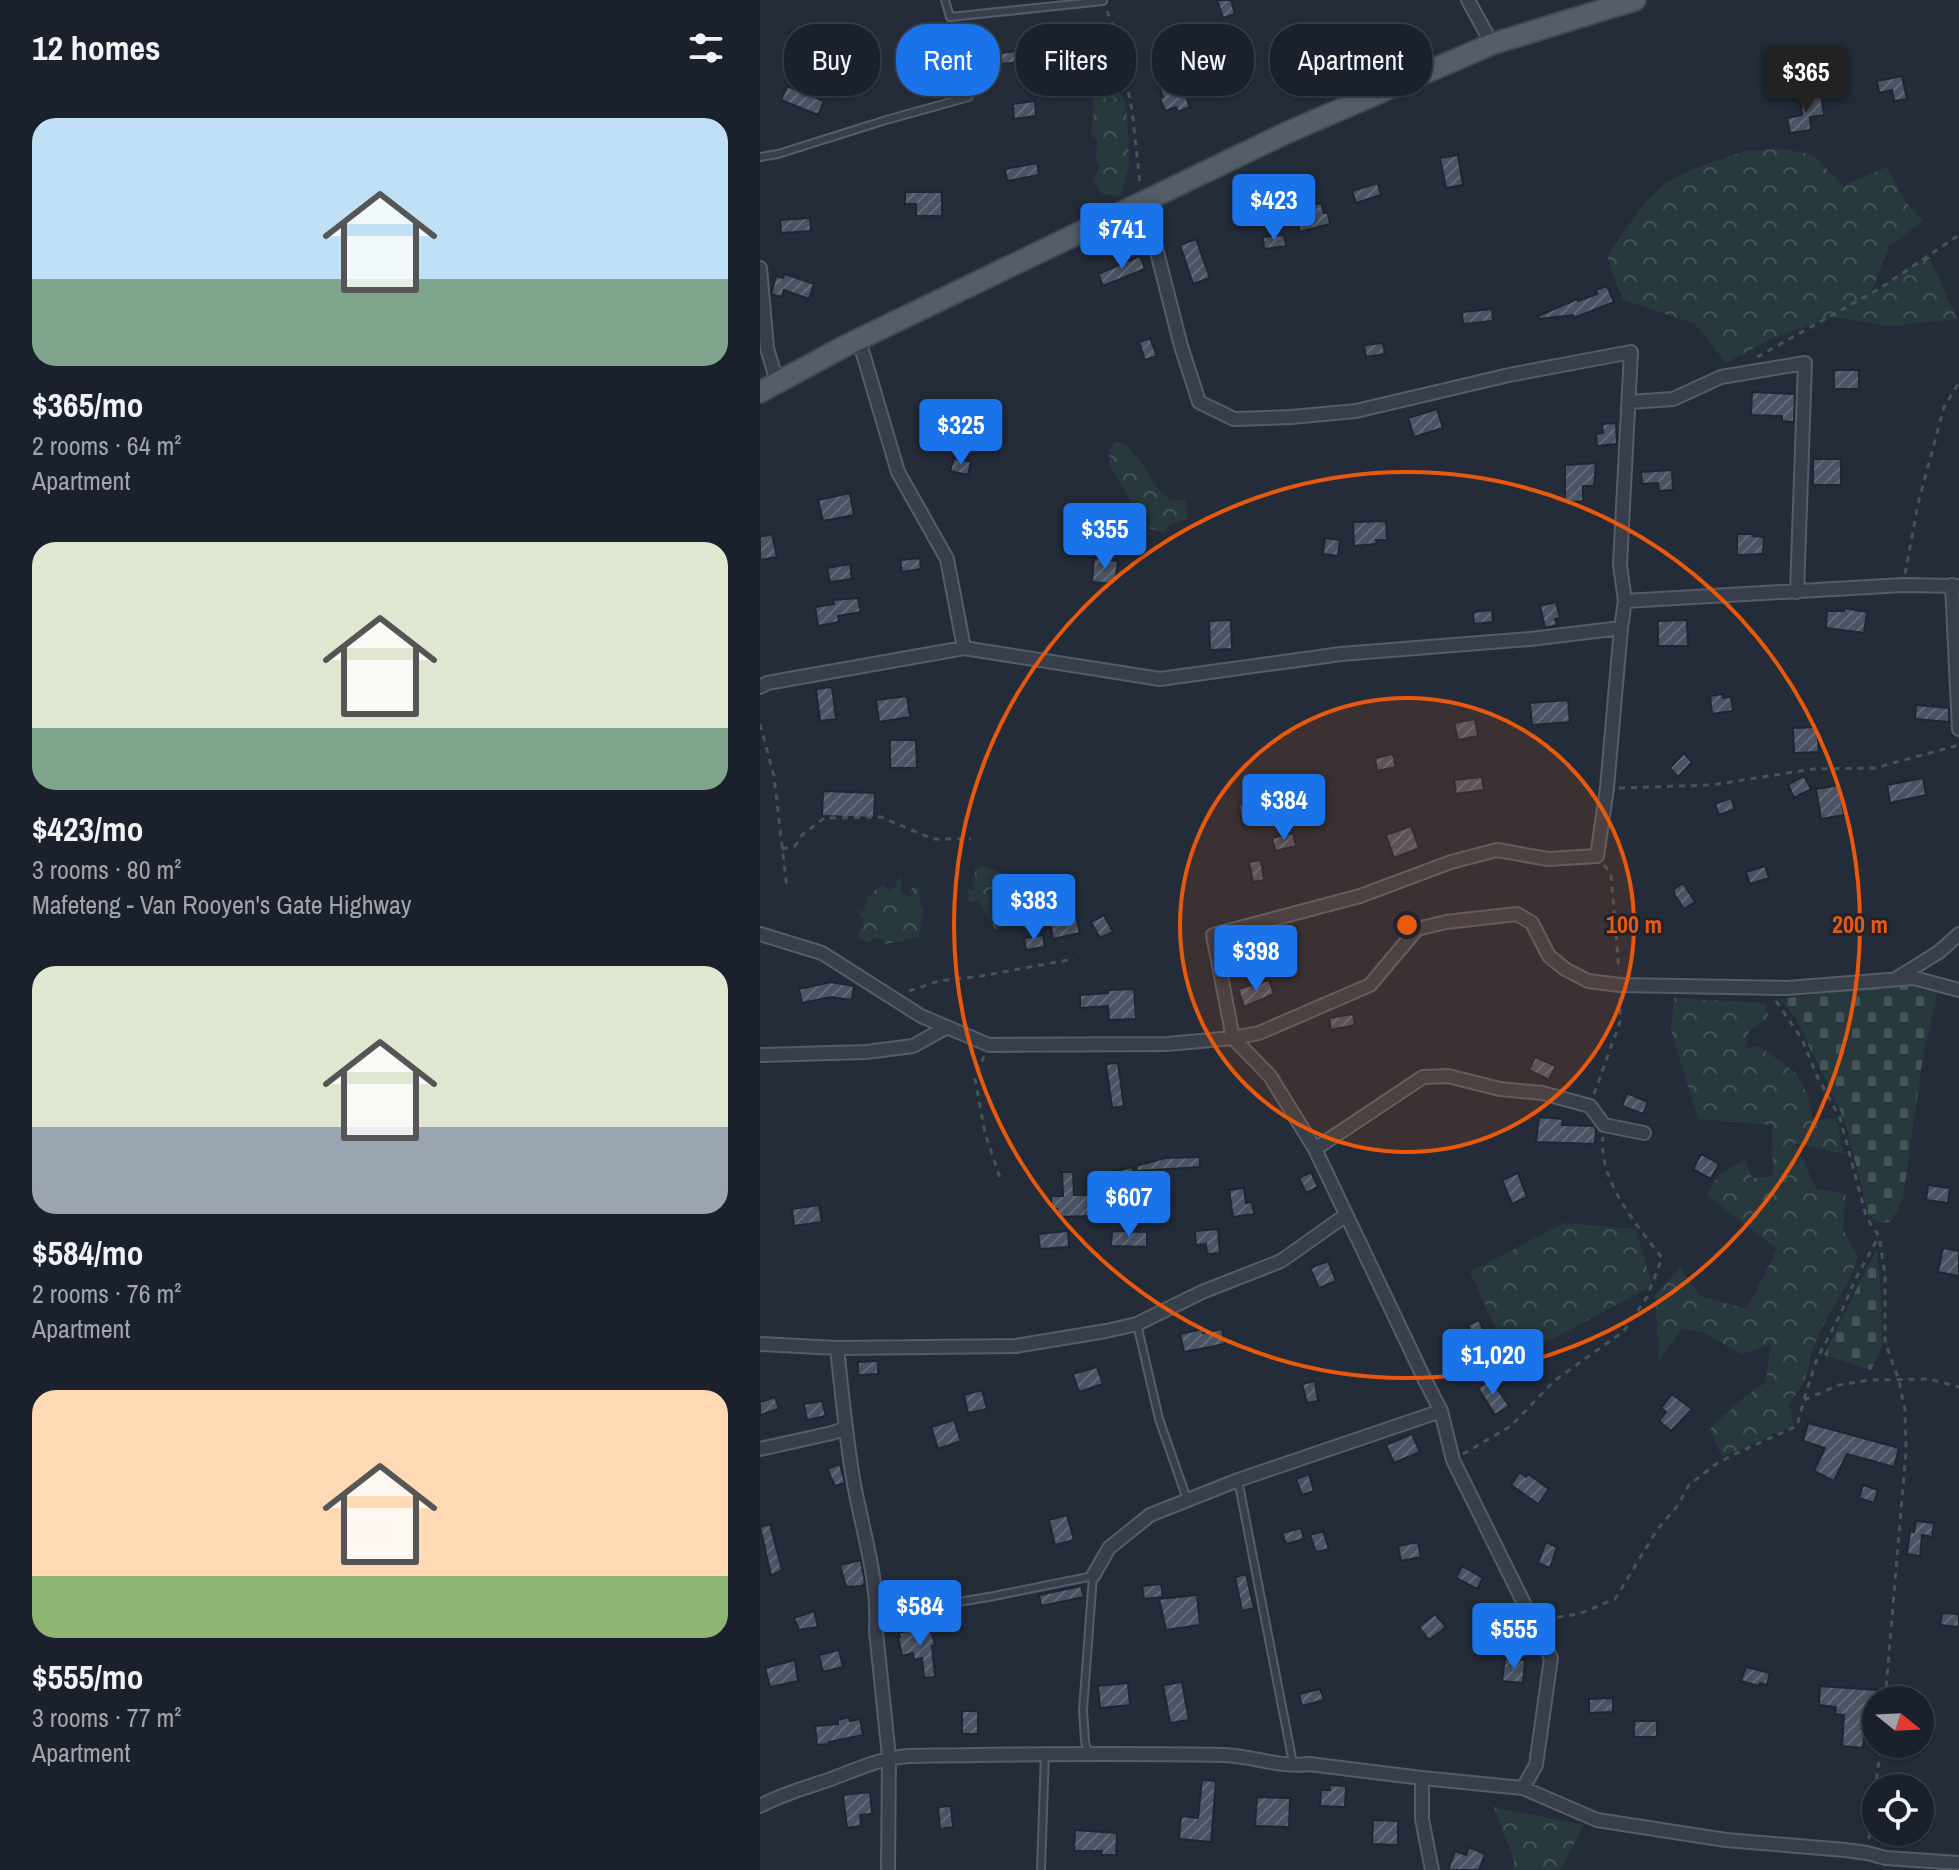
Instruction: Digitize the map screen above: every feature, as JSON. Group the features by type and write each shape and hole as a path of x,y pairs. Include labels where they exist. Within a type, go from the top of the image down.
{"main road":[{"path":"769,387 859,340 1286,133 1492,44 1635,0"}],"street":[{"path":"1468,0 1492,44"},
{"path":"1144,201 1181,346 1199,402 1234,419 1356,411 1509,375 1631,352 1620,565 1625,601 1607,788 1597,856 1548,859 1497,850 1451,862 1360,896 1213,935 1233,1038 1270,1076 1315,1149 1441,1411 1453,1460 1551,1658 1536,1765 1523,1788"},
{"path":"760,268 769,387"},
{"path":"859,340 898,472 947,559 964,648"},
{"path":"1629,402 1673,399 1721,377 1805,363 1797,592"},
{"path":"1625,601 1903,585 1955,585 1959,729"},
{"path":"760,687 767,683 964,648 1160,679 1341,654 1530,639 1621,628"},
{"path":"760,934 822,953 921,1016 989,1045 1167,1044 1259,1033 1370,985 1417,929 1446,922 1517,914 1532,923 1549,956 1588,981 1620,985 1787,988 1914,978 1959,990"},
{"path":"1896,978 1939,952 1959,934"},
{"path":"760,1055 866,1052 913,1046 947,1027"},
{"path":"1315,1149 1423,1077 1448,1076 1500,1089 1542,1093 1590,1106 1604,1125 1644,1133"},
{"path":"760,1344 837,1348 1015,1346 1106,1331 1137,1324 1202,1292 1281,1261 1346,1215"},
{"path":"837,1348 854,1484 874,1574 876,1631 889,1757 888,1870"},
{"path":"1093,1576 1109,1548 1150,1515 1238,1480 1441,1411"},
{"path":"760,1449 846,1428"},
{"path":"760,1806 780,1795 889,1757 1045,1753 1229,1755 1294,1766 1309,1764 1523,1788 1597,1820 1726,1840 1867,1853 1937,1866 1959,1863"},
{"path":"1422,1778 1422,1819 1432,1870"}],"lane":[{"path":"945,0 950,17 1103,1"},
{"path":"760,157 969,97"},
{"path":"1137,1324 1159,1419 1187,1499"},
{"path":"1238,1480 1294,1766"},
{"path":"877,1616 1093,1576 1083,1710 1088,1754"},
{"path":"1041,1870 1045,1753"}],"path":[{"path":"1103,1 1117,35 1132,110 1138,175 1144,201"},
{"path":"1747,363 1879,289 1959,235"},
{"path":"1903,585 1918,504 1944,407 1959,383"},
{"path":"760,724 774,776 787,889"},
{"path":"1607,788 1712,785 1813,769 1875,768 1959,745"},
{"path":"782,849 795,846 802,835 824,818 881,817 933,839 971,839"},
{"path":"1590,1106 1620,1022 1611,874 1597,856"},
{"path":"892,997 939,981 1074,959"},
{"path":"1766,988 1802,1039 1817,1076 1840,1118 1865,1212 1879,1236 1885,1274 1885,1342 1899,1381 1905,1410 1906,1451 1886,1686"},
{"path":"989,1045 975,1079 985,1133 1001,1181"},
{"path":"1453,1460 1511,1426 1554,1381 1624,1331 1647,1297 1662,1258 1615,1192 1601,1150 1604,1125"},
{"path":"1535,1628 1552,1618 1579,1614 1615,1599 1689,1485 1716,1464 1797,1426 1817,1359 1879,1236"},
{"path":"1804,1400 1839,1385 1870,1380 1929,1379 1959,1387"},
{"path":"1867,1853 1879,1758"}],"green space":[{"path":"1092,96 1123,96 1127,110 1129,165 1121,196 1102,194 1092,179 1100,167 1096,159 1097,140 1091,134"},
{"path":"1782,149 1812,154 1843,186 1887,167 1905,201 1923,221 1889,246 1871,293 1928,254 1957,319 1889,326 1834,317 1773,338 1726,363 1695,324 1622,299 1607,256 1640,209 1665,183 1695,168 1746,151"},
{"path":"1116,441 1134,454 1170,501 1185,499 1188,519 1169,525 1165,533 1150,529 1150,515 1141,514 1142,525 1120,513 1135,508 1109,464 1109,450"},
{"path":"983,866 1005,874 1008,880 1005,884 1009,888 1006,893 1019,900 1013,911 1015,918 1012,924 995,930 978,900 969,903 968,888 974,891 975,869"},
{"path":"902,877 901,894 912,896 909,892 912,888 919,888 923,908 919,937 885,944 883,939 874,938 868,943 858,937 860,927 863,930 864,918 860,918 859,910 866,912 867,896 871,897 871,893 883,885 889,890 896,887"},
{"path":"1900,983 1938,989 1922,1063 1903,1198 1889,1222 1877,1223 1868,1213 1845,1121 1795,1017 1780,999"},
{"path":"1674,998 1765,1003 1769,1017 1749,1031 1745,1048 1759,1046 1795,1072 1808,1095 1813,1121 1836,1118 1844,1154 1794,1143 1817,1190 1846,1193 1843,1229 1858,1258 1813,1347 1805,1380 1789,1405 1794,1425 1722,1457 1710,1429 1742,1399 1766,1382 1771,1344 1741,1354 1703,1332 1682,1329 1659,1361 1655,1295 1680,1268 1700,1296 1747,1309 1777,1249 1706,1194 1721,1173 1745,1160 1752,1178 1773,1176 1772,1125 1698,1119 1671,1030"},
{"path":"1564,1223 1636,1229 1652,1286 1511,1361 1470,1272"},
{"path":"1877,1248 1882,1346 1871,1370 1824,1355"},
{"path":"1494,1807 1584,1825 1560,1870 1513,1870 1514,1861"}],"building":[{"path":"1217,0 1231,0 1235,14 1223,18"},
{"path":"1016,51 1016,63 1001,64 1000,53"},
{"path":"1902,76 1907,99 1894,101 1892,90 1879,93 1877,81"},
{"path":"784,93 784,96 812,96 824,101 818,115 781,100"},
{"path":"1821,94 1824,115 1810,117 1811,130 1790,133 1787,118 1802,115 1800,98"},
{"path":"1186,96 1190,107 1178,112 1176,107 1165,111 1160,98"},
{"path":"1035,101 1036,116 1014,119 1013,104"},
{"path":"1458,155 1463,185 1446,188 1440,158"},
{"path":"1037,163 1039,175 1007,181 1005,169"},
{"path":"1378,183 1381,195 1356,203 1352,191"},
{"path":"905,192 942,192 942,216 916,216 916,204 905,204"},
{"path":"1321,203 1324,213 1328,213 1330,224 1300,232 1294,209"},
{"path":"810,218 811,231 781,233 780,220"},
{"path":"1284,235 1286,246 1264,249 1263,237"},
{"path":"1196,239 1210,278 1193,284 1180,245"},
{"path":"1140,256 1145,269 1103,286 1098,274"},
{"path":"785,274 814,284 809,299 784,290 782,297 771,294 776,276 783,278"},
{"path":"1607,286 1614,302 1574,318 1573,315 1539,319 1538,316 1597,294 1596,290"},
{"path":"1492,309 1493,321 1463,324 1462,312"},
{"path":"1150,338 1157,356 1145,360 1139,342"},
{"path":"1383,343 1385,354 1366,357 1364,345"},
{"path":"1834,370 1859,370 1859,389 1834,389"},
{"path":"1752,392 1795,394 1794,422 1782,421 1782,416 1751,415"},
{"path":"1437,409 1443,428 1414,437 1408,418"},
{"path":"1616,423 1617,444 1597,446 1596,434 1603,433 1602,424"},
{"path":"954,458 971,462 968,475 950,471"},
{"path":"1813,459 1841,459 1841,485 1813,485"},
{"path":"1596,463 1594,486 1583,486 1583,501 1565,503 1565,465"},
{"path":"1672,470 1673,490 1659,491 1658,483 1642,484 1641,472"},
{"path":"850,493 854,515 823,521 818,500"},
{"path":"1386,521 1387,540 1354,546 1353,522"},
{"path":"772,534 777,557 760,560 760,537"},
{"path":"1737,534 1764,537 1763,554 1737,555"},
{"path":"1325,538 1340,540 1338,556 1323,554"},
{"path":"920,558 921,569 902,572 900,560"},
{"path":"1094,558 1118,561 1115,584 1092,582"},
{"path":"850,564 852,579 830,582 827,568"},
{"path":"858,598 861,612 838,616 839,622 818,626 815,607 834,604 833,600"},
{"path":"1556,602 1560,618 1555,619 1557,625 1545,628 1540,606"},
{"path":"1844,608 1867,612 1864,633 1826,628 1827,611 1844,611"},
{"path":"1492,610 1493,622 1474,624 1473,612"},
{"path":"1231,620 1232,649 1210,650 1209,621"},
{"path":"1687,620 1688,646 1658,646 1658,621"},
{"path":"832,687 836,719 820,721 816,689"},
{"path":"1722,694 1723,698 1731,697 1733,711 1712,714 1710,696"},
{"path":"907,696 910,717 879,722 876,700"},
{"path":"1568,700 1570,722 1532,725 1530,703"},
{"path":"1916,705 1949,708 1949,722 1915,719"},
{"path":"1475,719 1478,736 1458,740 1454,723"},
{"path":"1817,727 1819,752 1794,753 1793,728"},
{"path":"890,740 916,740 917,768 890,768"},
{"path":"1684,753 1692,762 1678,777 1670,768"},
{"path":"1393,754 1396,767 1377,771 1375,758"},
{"path":"1804,776 1811,789 1794,798 1788,785"},
{"path":"1482,777 1484,790 1456,794 1454,780"},
{"path":"1923,778 1926,795 1890,803 1887,785"},
{"path":"1839,785 1844,815 1821,819 1816,789"},
{"path":"823,791 875,793 874,818 822,816"},
{"path":"1731,798 1735,809 1719,815 1715,804"},
{"path":"1253,803 1256,822 1242,824 1239,805"},
{"path":"1411,826 1419,848 1394,858 1386,835"},
{"path":"1293,833 1296,846 1275,851 1272,838"},
{"path":"1261,860 1264,880 1253,882 1249,862"},
{"path":"1765,866 1769,878 1750,884 1746,872"},
{"path":"1683,883 1695,902 1684,909 1674,894 1674,889"},
{"path":"1104,915 1113,932 1100,938 1091,922"},
{"path":"1076,916 1080,933 1053,939 1050,921"},
{"path":"1043,935 1045,947 1026,950 1024,938"},
{"path":"1269,980 1274,994 1244,1007 1238,989"},
{"path":"831,982 854,986 852,1000 831,997 802,1003 799,989"},
{"path":"1134,989 1136,1019 1109,1020 1108,1006 1080,1008 1080,995"},
{"path":"1353,1014 1355,1025 1331,1030 1329,1018"},
{"path":"1535,1057 1556,1066 1549,1080 1529,1070"},
{"path":"1118,1063 1124,1106 1112,1108 1106,1064"},
{"path":"1627,1093 1648,1102 1643,1114 1622,1106"},
{"path":"1539,1117 1563,1119 1562,1125 1594,1126 1595,1144 1536,1142"},
{"path":"1701,1154 1719,1164 1711,1179 1693,1169"},
{"path":"1200,1157 1200,1167 1137,1171 1136,1166 1165,1158"},
{"path":"1132,1167 1137,1184 1109,1192 1104,1174"},
{"path":"1062,1172 1073,1172 1074,1195 1089,1195 1090,1216 1057,1217 1057,1209 1051,1209 1051,1196 1063,1196"},
{"path":"1311,1172 1318,1187 1306,1193 1299,1178"},
{"path":"1518,1173 1527,1197 1512,1204 1502,1180"},
{"path":"1928,1185 1950,1188 1948,1203 1926,1200"},
{"path":"1244,1188 1246,1203 1252,1202 1254,1214 1233,1217 1229,1190"},
{"path":"819,1205 822,1222 794,1226 792,1209"},
{"path":"1218,1229 1220,1253 1207,1254 1206,1244 1196,1245 1195,1231"},
{"path":"1068,1231 1069,1247 1040,1249 1038,1234"},
{"path":"1112,1231 1147,1232 1147,1247 1111,1246"},
{"path":"1943,1248 1959,1251 1959,1276 1938,1272"},
{"path":"1328,1261 1336,1281 1319,1288 1310,1268"},
{"path":"1479,1320 1487,1337 1476,1342 1468,1325"},
{"path":"1202,1329 1203,1333 1222,1329 1225,1344 1184,1352 1180,1334"},
{"path":"878,1361 878,1374 858,1375 858,1362"},
{"path":"1097,1367 1103,1384 1079,1392 1073,1374"},
{"path":"1491,1379 1509,1406 1495,1415 1478,1388"},
{"path":"1315,1381 1318,1401 1307,1403 1302,1384"},
{"path":"982,1390 987,1409 968,1413 964,1395"},
{"path":"1672,1394 1692,1409 1671,1431 1659,1421 1666,1412 1661,1408"},
{"path":"775,1397 779,1409 760,1415 760,1402"},
{"path":"822,1401 826,1416 807,1420 804,1404"},
{"path":"954,1420 961,1441 938,1449 931,1427"},
{"path":"1808,1423 1899,1448 1894,1467 1847,1454 1834,1481 1814,1471 1825,1448 1803,1441"},
{"path":"1412,1434 1420,1452 1394,1463 1386,1445"},
{"path":"840,1464 845,1483 835,1486 827,1469"},
{"path":"1520,1472 1549,1489 1538,1504 1511,1485"},
{"path":"1309,1474 1314,1491 1302,1495 1296,1479"},
{"path":"1863,1485 1878,1490 1874,1503 1859,1498"},
{"path":"1067,1515 1074,1540 1055,1545 1049,1520"},
{"path":"1916,1521 1934,1523 1932,1537 1922,1535 1920,1556 1907,1554 1910,1531 1914,1532"},
{"path":"770,1524 782,1570 771,1576 760,1527"},
{"path":"1301,1528 1304,1539 1286,1544 1282,1533"},
{"path":"1323,1531 1329,1549 1316,1552 1310,1535"},
{"path":"1418,1542 1421,1557 1401,1561 1398,1546"},
{"path":"1546,1542 1557,1547 1550,1568 1538,1563"},
{"path":"861,1560 865,1583 846,1587 840,1565"},
{"path":"1462,1566 1483,1578 1477,1589 1456,1578"},
{"path":"1246,1574 1254,1608 1242,1611 1235,1577"},
{"path":"1161,1584 1163,1597 1144,1599 1142,1586"},
{"path":"1081,1586 1084,1597 1041,1606 1039,1595"},
{"path":"1197,1595 1200,1625 1166,1630 1159,1599"},
{"path":"814,1611 818,1627 799,1630 794,1618"},
{"path":"1942,1613 1959,1614 1959,1627 1940,1625"},
{"path":"1435,1614 1446,1627 1429,1640 1419,1627"},
{"path":"930,1626 935,1645 932,1646 935,1677 924,1678 922,1658 914,1660 913,1653 902,1656 898,1637 899,1633"},
{"path":"839,1650 843,1667 823,1672 819,1655"},
{"path":"1505,1658 1525,1660 1523,1683 1502,1681"},
{"path":"795,1660 798,1681 770,1687 765,1668"},
{"path":"1746,1667 1770,1673 1767,1685 1741,1681"},
{"path":"1182,1682 1189,1720 1170,1723 1163,1685"},
{"path":"1128,1683 1130,1705 1100,1708 1098,1686"},
{"path":"1820,1686 1862,1689 1862,1748 1842,1746 1844,1715 1835,1714 1836,1707 1819,1705"},
{"path":"1320,1689 1324,1700 1302,1706 1299,1694"},
{"path":"1613,1698 1613,1712 1589,1713 1589,1699"},
{"path":"962,1711 978,1711 978,1734 962,1734"},
{"path":"849,1717 850,1721 860,1719 863,1735 817,1745 815,1726 838,1724 838,1720"},
{"path":"1634,1721 1657,1721 1657,1737 1634,1737"},
{"path":"1202,1780 1216,1781 1211,1842 1179,1839 1181,1816 1198,1818"},
{"path":"1329,1785 1346,1786 1345,1807 1320,1806 1321,1790 1330,1790"},
{"path":"870,1792 872,1814 860,1815 861,1826 847,1828 843,1795"},
{"path":"1257,1797 1290,1798 1289,1827 1255,1826"},
{"path":"951,1806 953,1827 940,1829 938,1807"},
{"path":"1373,1820 1398,1821 1398,1845 1372,1844"},
{"path":"1075,1830 1117,1833 1116,1855 1101,1855 1102,1851 1074,1851"},
{"path":"1469,1847 1485,1854 1479,1870 1448,1870 1455,1851 1466,1855"}]}
